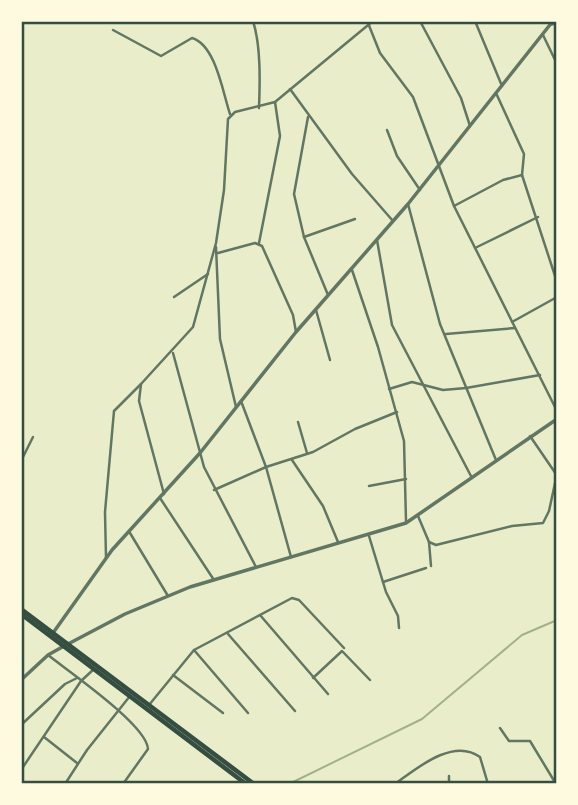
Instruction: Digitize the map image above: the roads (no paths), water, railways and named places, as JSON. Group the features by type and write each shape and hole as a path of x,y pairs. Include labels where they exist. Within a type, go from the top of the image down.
{"main road":[{"path":"21,612 53,633 94,669 246,784"},
{"path":"21,612 254,784"}],"street":[{"path":"253,21 257,34 260,80 258,108"},
{"path":"420,21 466,107 470,126"},
{"path":"475,21 502,86"},
{"path":"53,633 106,559 200,453 296,332 420,190 552,24 545,21"},
{"path":"230,114 275,102 370,22 380,53 412,97 424,120 437,167 454,206 557,411"},
{"path":"113,30 161,56 192,38 199,41 216,65 230,114 216,243 220,339 236,407"},
{"path":"543,34 557,64"},
{"path":"290,88 308,117 393,221"},
{"path":"496,93 524,154 522,175 538,217 557,282"},
{"path":"275,102 280,136 259,243 294,319 296,332"},
{"path":"308,117 294,191 304,237 328,295"},
{"path":"387,130 397,156 420,190"},
{"path":"454,206 503,180 522,175"},
{"path":"408,204 433,302 496,460"},
{"path":"475,248 538,217"},
{"path":"304,237 355,219"},
{"path":"377,240 390,320 472,478"},
{"path":"106,559 105,520 114,411 173,353 193,327 216,243"},
{"path":"216,253 259,243"},
{"path":"352,270 404,441 406,523"},
{"path":"174,296 208,274"},
{"path":"512,322 557,297"},
{"path":"316,310 330,360"},
{"path":"446,334 515,328"},
{"path":"173,353 200,453 214,490 256,567"},
{"path":"389,389 422,383 443,390 466,388 541,375"},
{"path":"141,384 139,401 162,496 214,580"},
{"path":"241,401 266,467 291,556"},
{"path":"214,490 266,467 307,454 355,429 397,412"},
{"path":"21,680 48,655 168,596 291,556 369,536 406,523 557,419"},
{"path":"298,422 307,454"},
{"path":"352,422 355,429"},
{"path":"429,542 436,545 512,526 543,523 549,511 557,475 530,436"},
{"path":"21,461 33,437"},
{"path":"292,460 323,506 338,542"},
{"path":"369,486 406,479"},
{"path":"418,516 429,542 431,566"},
{"path":"130,533 168,596"},
{"path":"369,536 383,582 393,602 399,628"},
{"path":"383,582 426,568"},
{"path":"149,705 194,650 296,598 344,649"},
{"path":"260,615 328,694"},
{"path":"227,633 295,711"},
{"path":"194,650 248,713"},
{"path":"313,678 342,651 370,680"},
{"path":"48,655 118,709 148,744 123,784"},
{"path":"21,770 81,681 94,669"},
{"path":"173,675 223,713"},
{"path":"21,725 65,684 77,678"},
{"path":"65,784 130,696"},
{"path":"500,728 509,741 530,741 556,784"},
{"path":"44,737 78,764"},
{"path":"395,784 436,756 461,752 480,757 488,784"},
{"path":"449,776 449,784"}],"waterway":[{"path":"289,784 422,719 522,635 557,620"}]}
